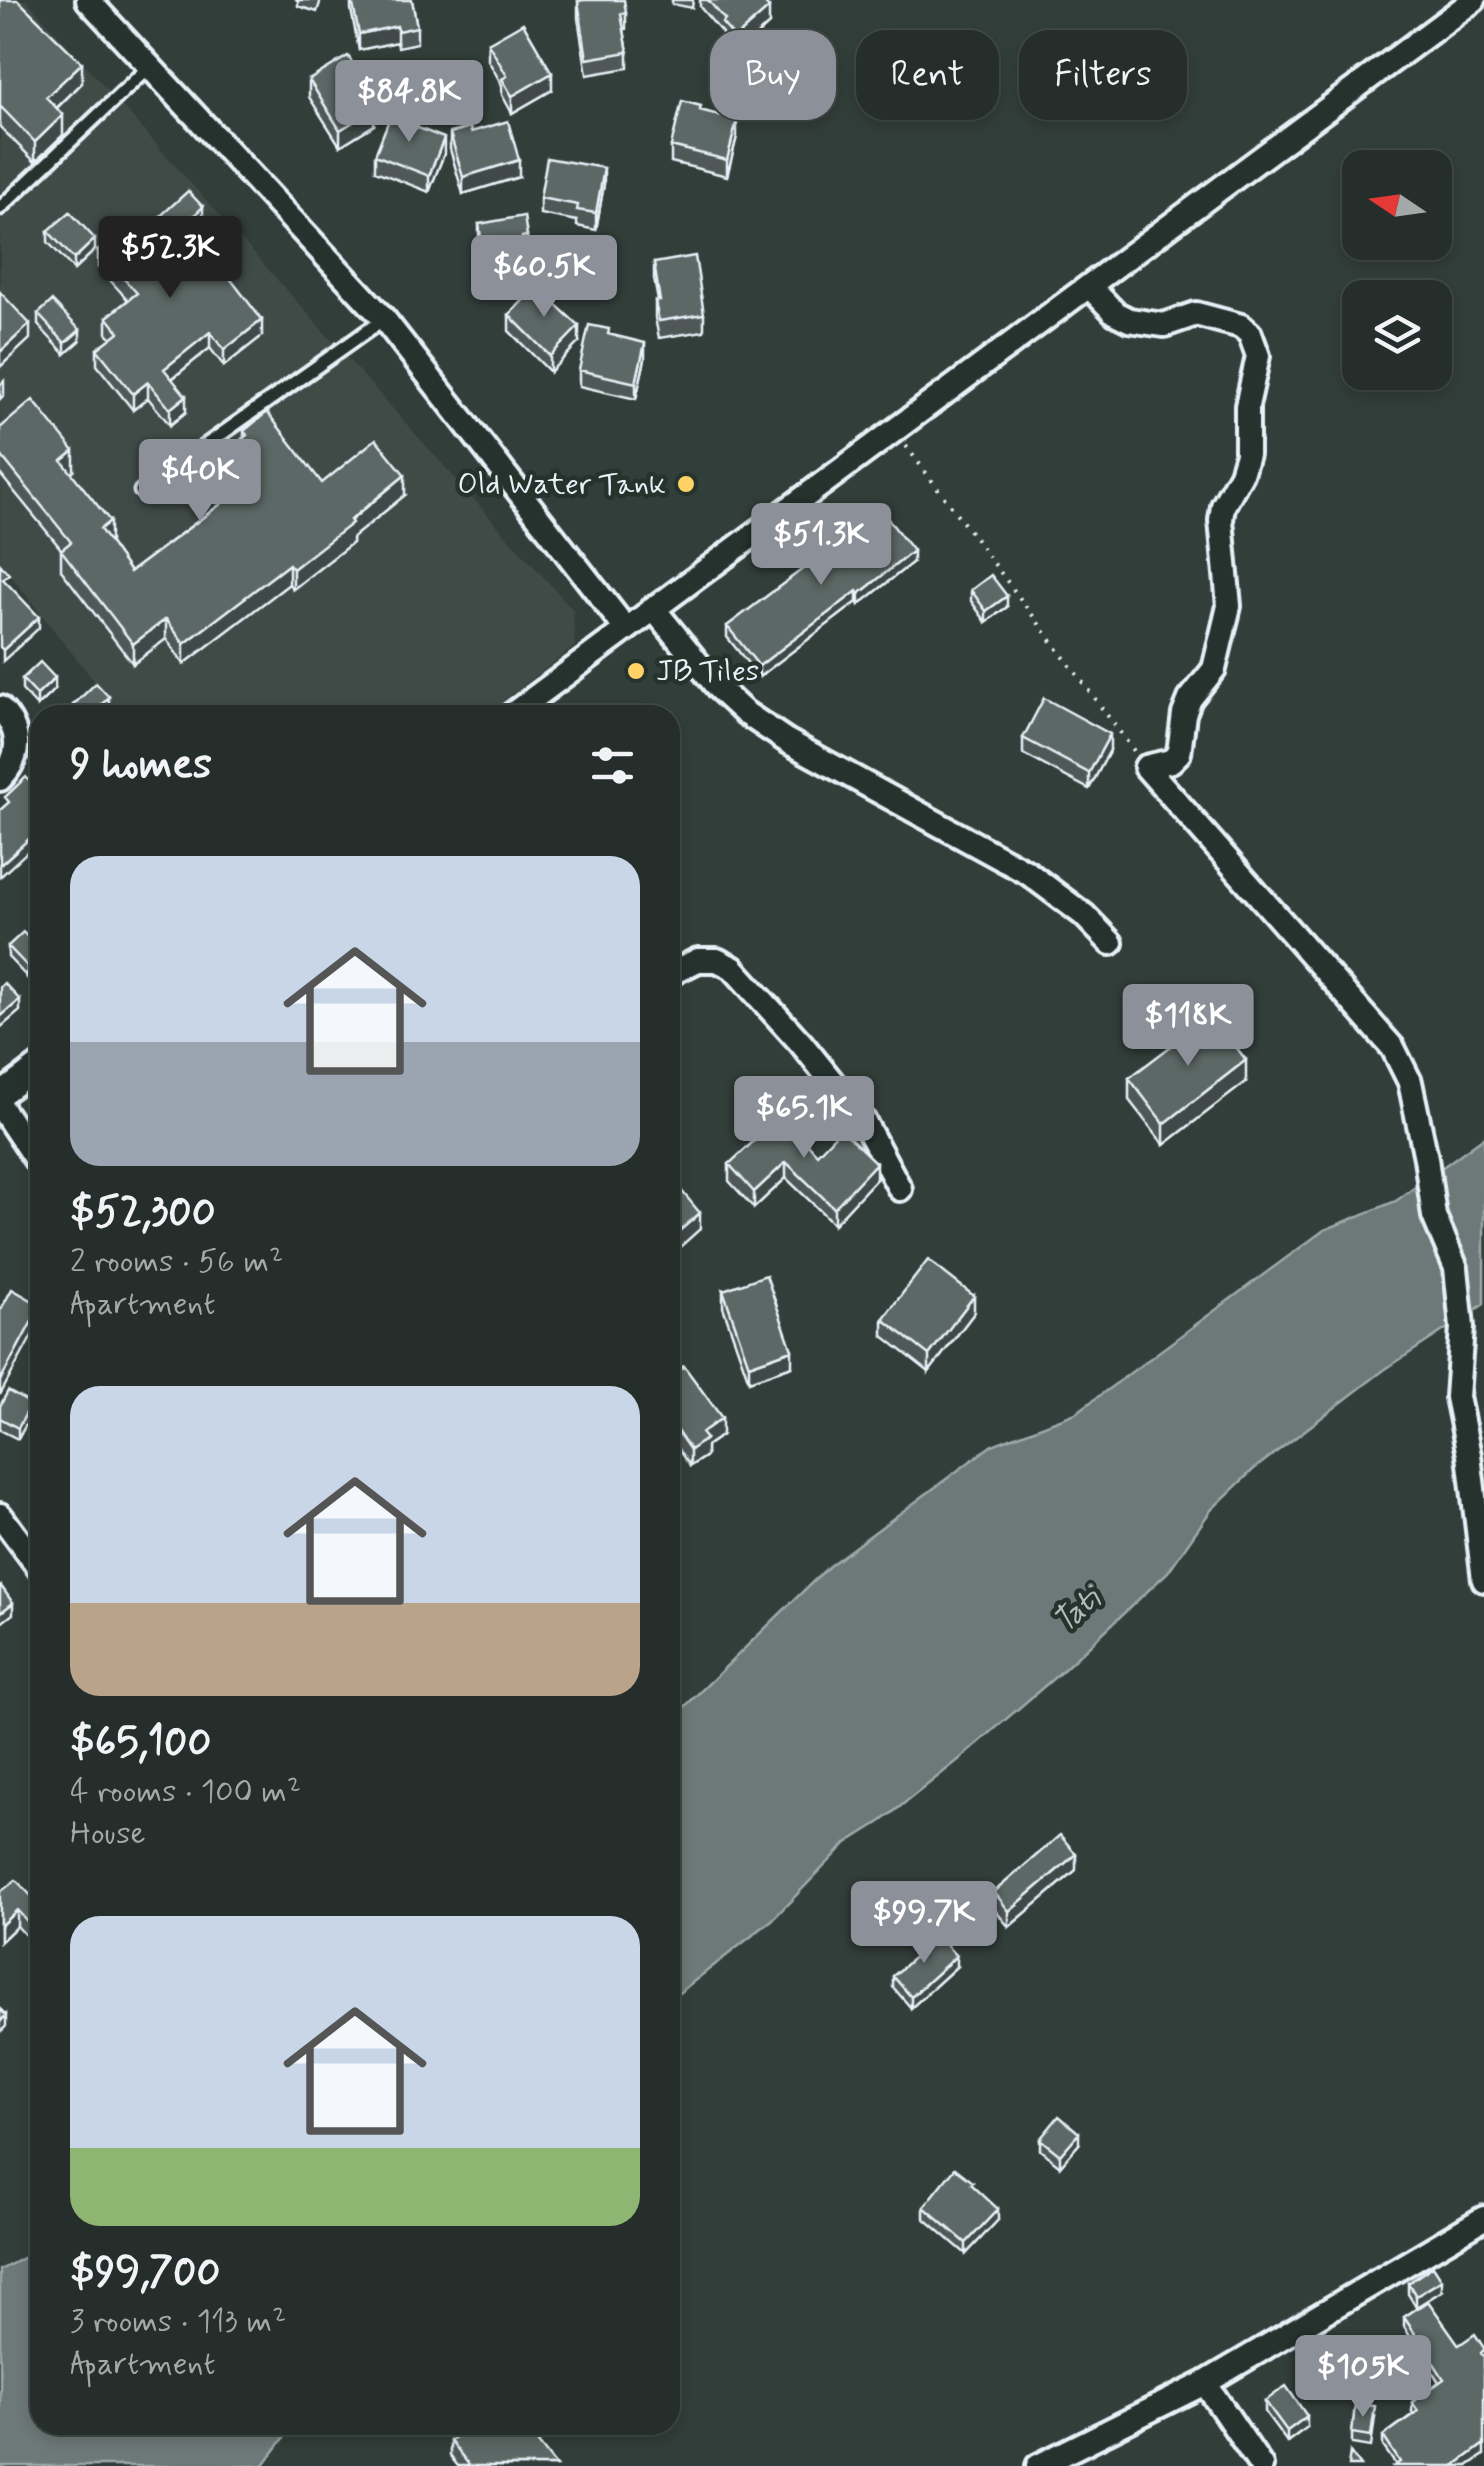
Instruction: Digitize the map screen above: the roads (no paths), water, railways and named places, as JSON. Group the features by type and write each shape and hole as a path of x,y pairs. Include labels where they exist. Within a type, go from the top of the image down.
{"street":[{"path":"88,0 384,318 626,629"},
{"path":"523,705 1474,0"},
{"path":"1089,286 1116,313 1129,320 1164,325 1196,314 1242,326 1250,334 1258,356 1247,406 1247,454 1223,506 1221,520 1229,606 1218,660 1184,714 1179,753 1171,761 1146,767 1393,1048 1404,1067 1426,1158 1434,1216 1456,1268 1462,1327 1457,1397 1470,1456 1484,1580"},
{"path":"653,608 719,688 744,712 786,741 1028,873 1072,905 1111,943"},
{"path":"0,708 16,731 18,745 14,760 0,780"},
{"path":"680,969 698,960 717,960 733,968 801,1042 863,1120 900,1189"},
{"path":"0,1095 30,1072"},
{"path":"0,1106 30,1151"},
{"path":"0,1515 30,1556"},
{"path":"1038,2466 1205,2382 1484,2218"},
{"path":"1205,2382 1261,2466"}],"lane":[{"path":"0,208 150,66"},
{"path":"141,491 384,318"}],"water":[{"name":"Tati","path":"1484,1137 1484,1304 1384,1370 1254,1469 1211,1510 1168,1572 1062,1671 961,1758 882,1821 847,1843 772,1920 680,1992 680,1711 829,1566 992,1445 1076,1413 1324,1230 1396,1201"},
{"path":"30,2254 30,2435 286,2435 263,2466 0,2466 0,2270"}],"place":[{"name":"Old Water Tank","path":"686,484"},
{"name":"JB Tiles","path":"636,671"}]}
